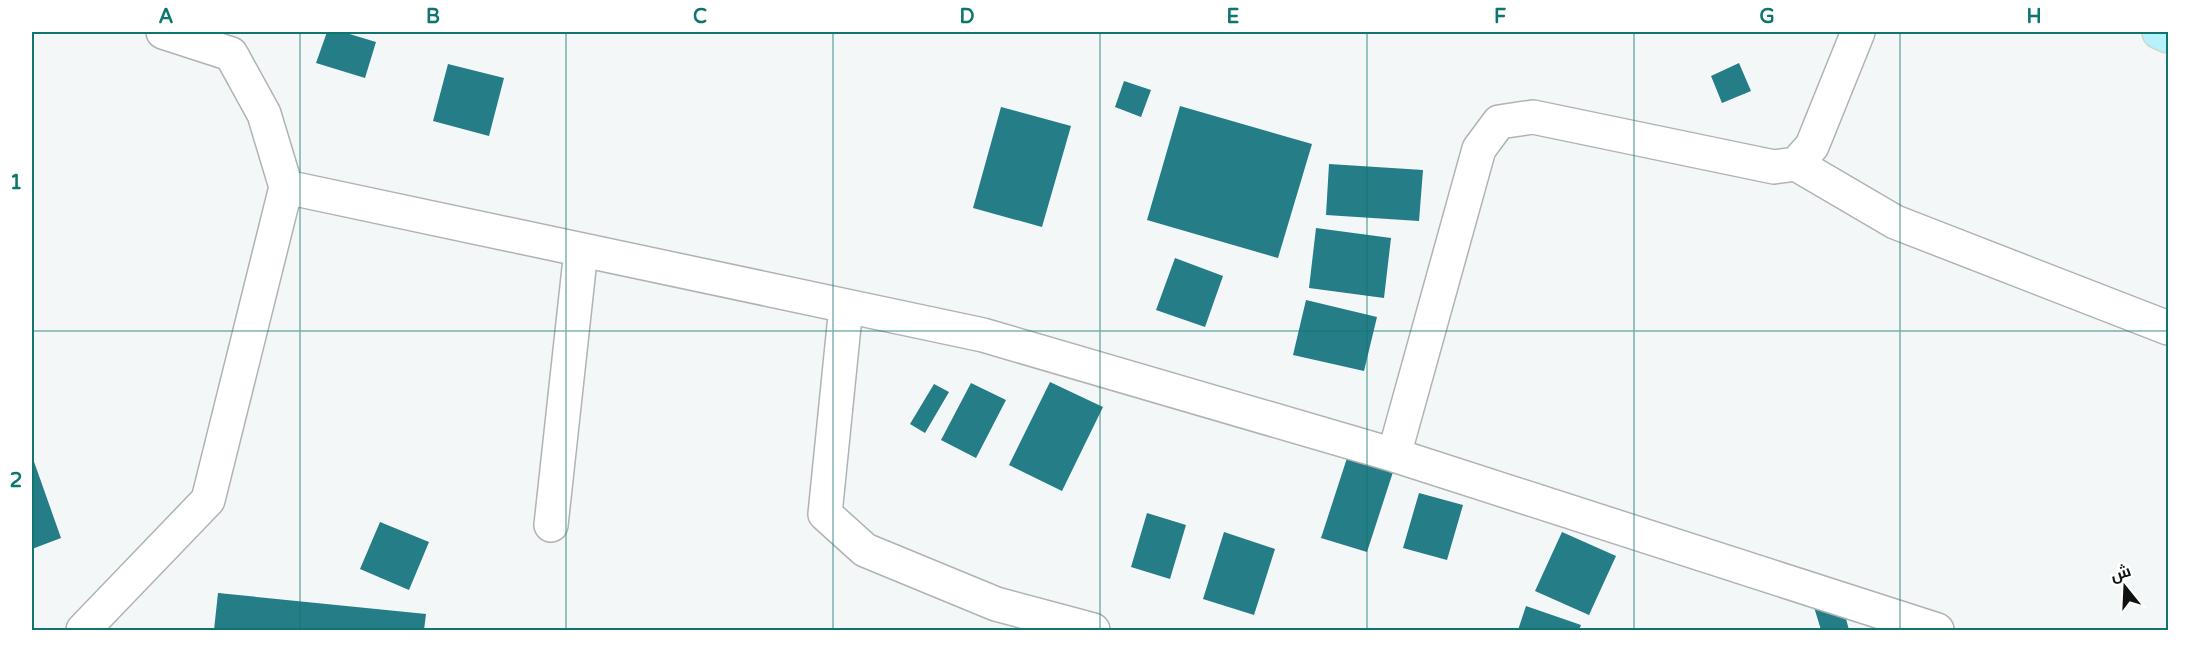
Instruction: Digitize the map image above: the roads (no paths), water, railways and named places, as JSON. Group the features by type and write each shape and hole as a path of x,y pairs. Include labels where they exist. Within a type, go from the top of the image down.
{"main road":[{"path":"2159,32 2169,36"}],"street":[{"path":"83,630 208,500 286,187 264,114 231,54 164,32"},
{"path":"1796,164 1812,146 1858,32"},
{"path":"1394,456 1479,148 1499,122 1533,117 1774,167 1796,164 1895,222 2169,328"},
{"path":"286,187 984,335 1394,456 1937,630"},
{"path":"551,525 581,250"},
{"path":"846,306 825,514 865,550 996,603 1093,630"}]}
